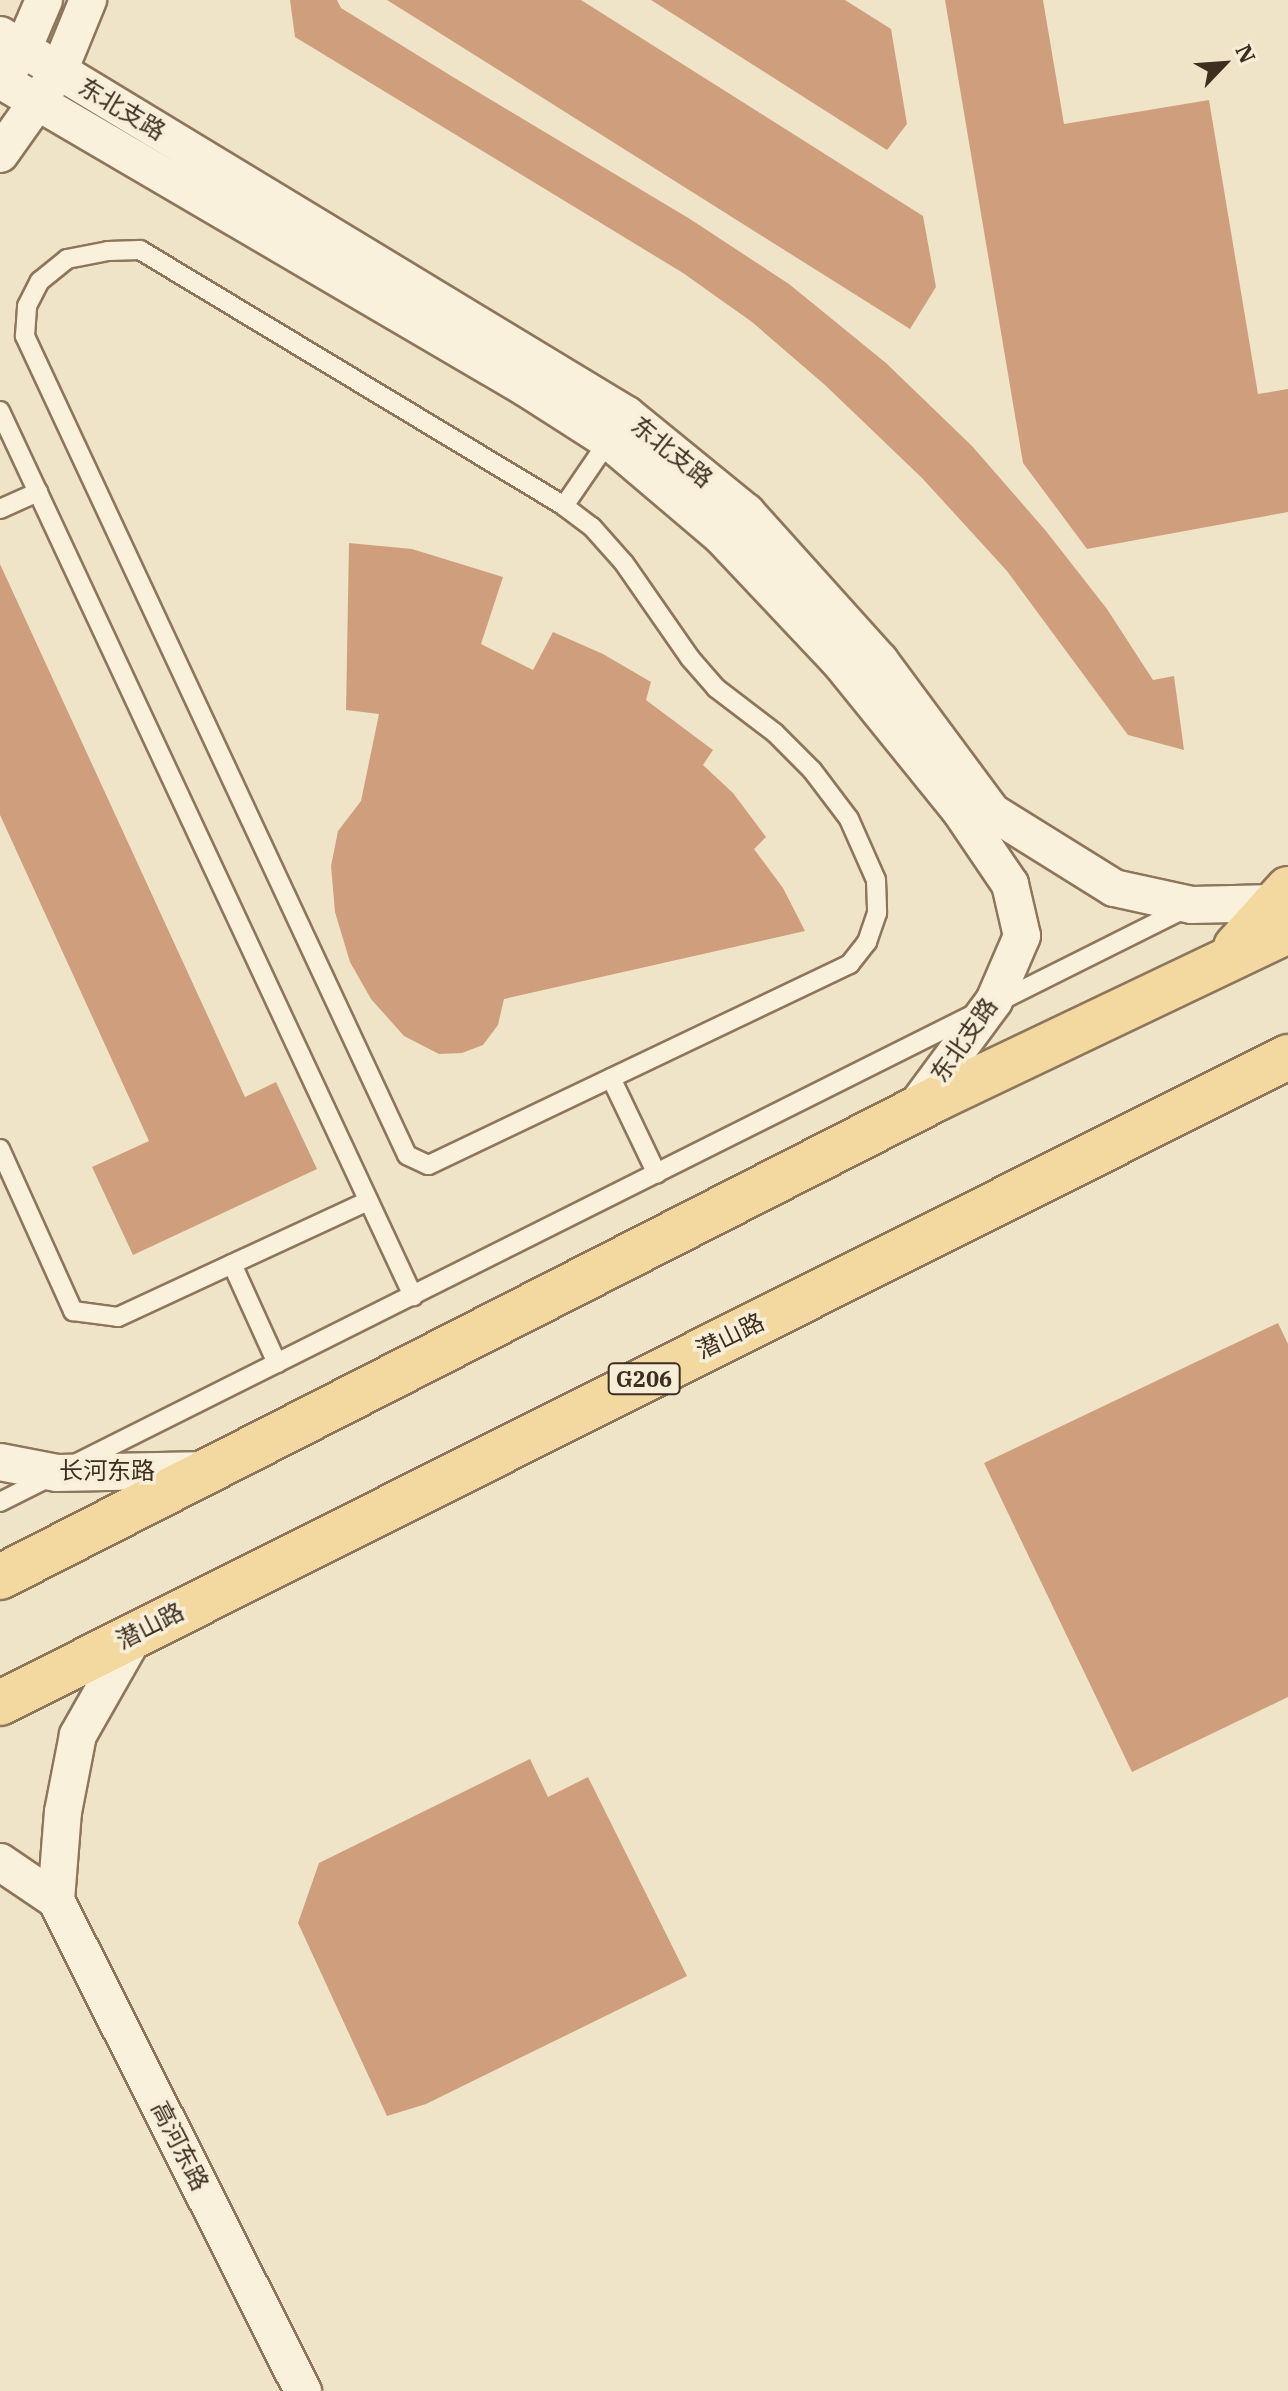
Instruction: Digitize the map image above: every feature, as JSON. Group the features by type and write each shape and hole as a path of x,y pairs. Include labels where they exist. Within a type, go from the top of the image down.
{"main road":[{"path":"0,1577 912,1112 1220,964 1284,908"},
{"name":"潜山路","path":"0,1703 137,1631 1288,1057"},
{"path":"1217,1093 1288,1081"}],"street":[{"path":"1,82 12,42 44,0"},
{"path":"0,154 59,71 88,0"},
{"name":"东北支路","path":"12,42 746,512 880,661 992,812 1114,888 1192,905 1284,908"},
{"name":"东北支路","path":"1,82 512,380 618,428 839,661 967,822 1010,884 1022,936 994,1001 912,1112"},
{"name":"长河东路","path":"0,1462 57,1473 214,1470"},
{"path":"0,1862 56,1900 63,1812 78,1735 137,1631"},
{"name":"高河东路","path":"56,1900 303,2391"}],"lane":[{"path":"140,250 564,506 592,527 624,563 690,658 716,688 775,733 812,770 849,819 876,880 877,913 867,942 850,964 428,1165 407,1155 25,336 27,306 40,281 67,259 108,251 140,250"},
{"path":"0,411 413,1296"},
{"path":"564,506 618,428"},
{"path":"0,509 38,492"},
{"path":"0,1502 657,1174 994,1001 1192,905"},
{"path":"611,1078 657,1174"},
{"path":"0,1149 73,1311 118,1317 368,1201"},
{"path":"232,1264 277,1363"}],"building":[{"path":"290,0 337,0 341,8 690,219 789,284 886,363 972,446 1046,531 1107,609 1153,680 1174,676 1184,750 1128,735 1007,571 922,478 825,385 752,322 683,273 295,37"},
{"path":"387,0 581,0 923,216 936,287 910,329"},
{"path":"651,0 845,0 891,29 907,124 887,150"},
{"path":"945,0 1043,0 1064,124 1209,100 1258,394 1288,389 1288,512 1087,549 1023,463"},
{"path":"349,543 412,549 503,577 481,644 533,670 553,632 603,654 651,682 646,700 713,750 703,765 733,793 766,837 754,849 783,888 805,931 504,999 498,1025 483,1045 462,1053 439,1054 404,1036 371,999 350,962 335,912 331,866 338,831 361,801 379,714 346,710"},
{"path":"0,564 245,1097 276,1082 317,1169 133,1255 92,1167 149,1141 0,815"},
{"path":"1278,1323 1288,1344 1288,1697 1132,1772 984,1463"},
{"path":"530,1759 548,1797 588,1777 687,1976 426,2104 387,2116 298,1923 319,1863"}]}
